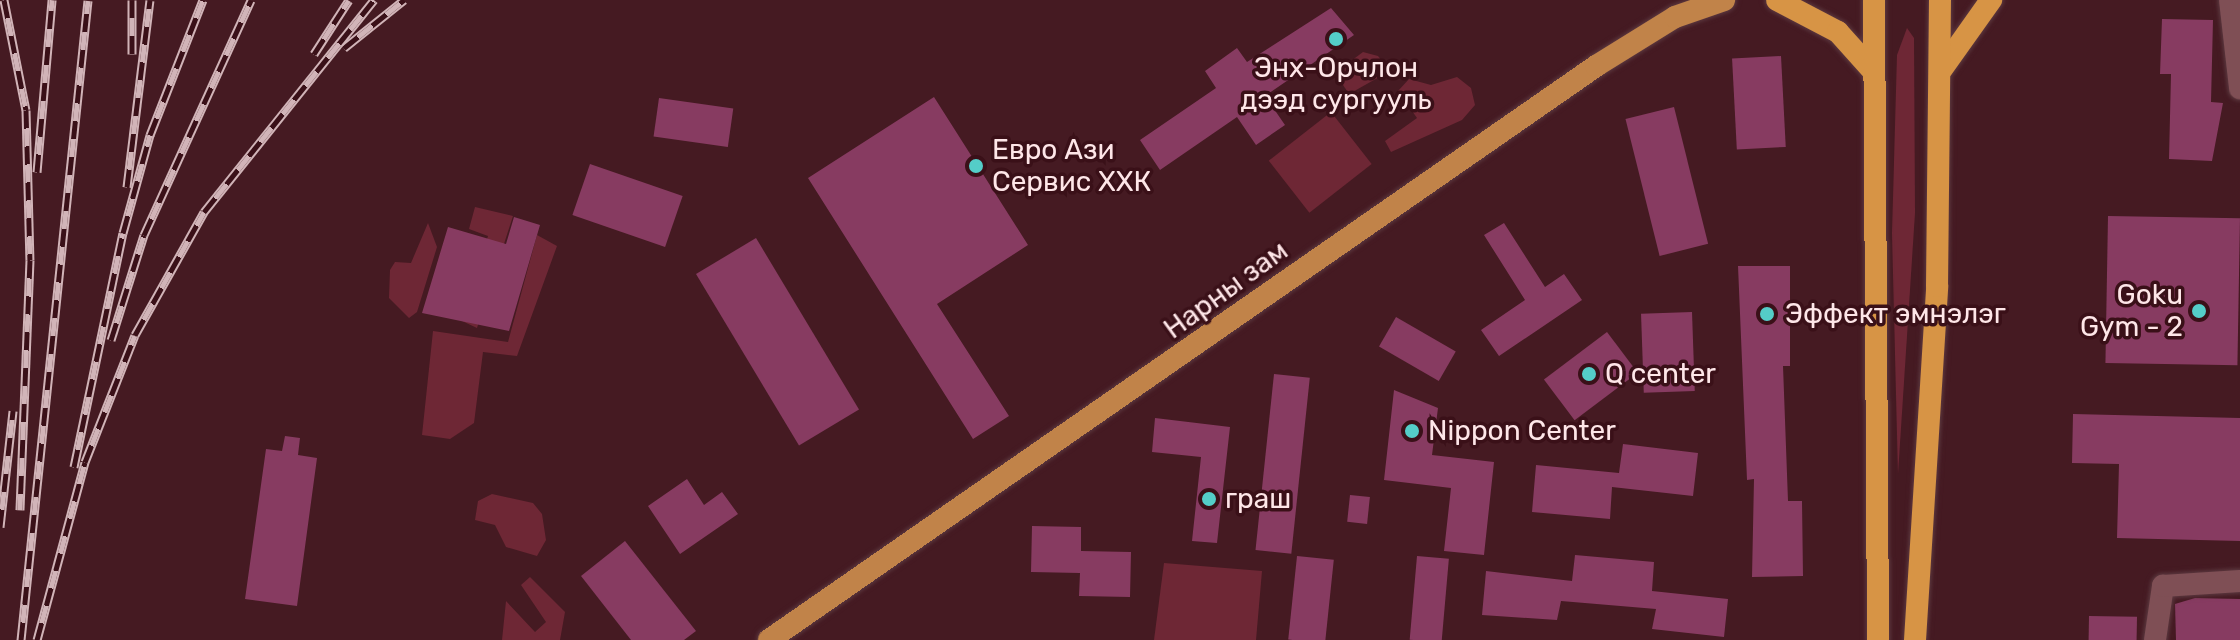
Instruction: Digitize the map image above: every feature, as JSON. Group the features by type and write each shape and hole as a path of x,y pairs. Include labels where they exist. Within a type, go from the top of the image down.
{"highway":[{"path":"1777,0 1838,32 1873,71"},
{"path":"1874,0 1878,640"},
{"path":"1915,640 1937,286 1940,0"},
{"path":"1939,73 1991,0"}],"main road":[{"name":"Нарны зам","path":"769,640 1596,66 1675,17 1724,0"}],"street":[{"path":"2230,0 2240,88"},
{"path":"2155,640 2163,586 2240,581"}],"shaded area":[{"path":"1907,28 1914,38 1915,213 1898,474 1892,233 1897,55"},
{"path":"1363,52 1378,56 1390,71 1349,94 1335,73"},
{"path":"1457,77 1471,88 1475,105 1462,120 1391,152 1385,141 1417,118 1398,91 1409,79 1431,85"},
{"path":"1331,112 1372,164 1309,213 1269,161"},
{"path":"475,207 513,216 477,328 462,321 488,236 469,229"},
{"path":"428,223 437,247 417,312 409,318 389,298 390,270 395,262 411,263"},
{"path":"537,235 557,246 517,356 483,352 474,423 450,439 422,435 433,331 508,342"},
{"path":"492,494 533,503 542,514 546,540 537,556 506,547 495,525 475,520 478,501"},
{"path":"1164,563 1262,571 1256,640 1154,640"},
{"path":"530,577 565,612 560,640 502,640 506,601 535,632 546,622 521,585"}],"building":[{"path":"1331,8 1354,35 1265,96 1285,125 1256,145 1237,117 1160,170 1140,140 1216,88 1205,71 1237,48 1247,62"},
{"path":"2162,19 2213,20 2211,102 2223,103 2212,161 2169,159 2171,74 2160,74"},
{"path":"1781,56 1786,147 1737,149 1732,59"},
{"path":"934,97 1028,245 937,304 1009,416 973,439 808,178"},
{"path":"659,98 733,108 728,147 654,137"},
{"path":"1674,107 1708,244 1660,256 1625,119"},
{"path":"590,164 683,196 665,247 572,215"},
{"path":"2108,216 2240,218 2237,365 2105,363"},
{"path":"514,217 540,225 509,331 422,313 448,227 506,244"},
{"path":"1504,223 1545,287 1564,274 1582,300 1499,356 1481,330 1525,300 1484,235"},
{"path":"756,238 859,409 799,445 696,274"},
{"path":"1738,266 1790,266 1790,366 1783,366 1788,501 1802,501 1803,576 1752,577 1754,479 1747,480"},
{"path":"1692,312 1695,391 1644,393 1641,314"},
{"path":"1396,317 1456,352 1439,381 1379,346"},
{"name":"Q center","path":"1607,332 1638,373 1575,420 1544,380"},
{"path":"1274,374 1310,378 1291,554 1255,550"},
{"path":"1394,390 1438,408 1432,455 1494,462 1484,555 1444,551 1451,488 1384,480"},
{"path":"2073,414 2240,418 2240,541 2117,538 2119,464 2072,463"},
{"name":"граш","path":"1155,418 1230,427 1217,543 1192,541 1201,457 1152,452"},
{"path":"285,436 300,438 298,455 317,458 297,606 245,599 266,449 282,451"},
{"path":"1623,444 1698,453 1693,496 1612,487 1610,519 1532,512 1536,465 1619,473"},
{"path":"687,479 704,505 722,492 738,514 680,554 648,506"},
{"path":"1350,495 1370,497 1367,524 1347,522"},
{"path":"1032,526 1081,527 1081,551 1131,552 1130,597 1079,596 1080,573 1031,572"},
{"path":"625,541 696,631 684,640 631,640 581,576"},
{"path":"1575,555 1654,562 1652,591 1728,599 1724,637 1652,629 1656,609 1561,601 1557,620 1482,615 1486,571 1572,581"},
{"path":"1297,556 1334,560 1325,640 1288,640"},
{"path":"1417,556 1449,559 1442,640 1410,640"},
{"path":"2195,598 2240,599 2240,640 2176,640 2175,604"},
{"path":"2089,616 2137,617 2137,640 2089,640"}],"railway":[{"path":"4,0 26,110 30,260 20,510"},
{"path":"37,172 52,0"},
{"path":"21,640 88,0"},
{"path":"132,0 132,54"},
{"path":"127,187 150,0"},
{"path":"74,467 123,233 150,135 203,0"},
{"path":"111,340 144,235 251,0"},
{"path":"314,54 349,0"},
{"path":"37,640 85,462 135,335 204,212 374,0"},
{"path":"344,48 404,0"},
{"path":"0,527 13,411"}],"place":[{"name":"Энх-Орчлон дээд сургууль","path":"1336,39"},
{"name":"Евро Ази Сервис ХХК","path":"976,166"},
{"name":"Goku Gym - 2","path":"2199,311"},
{"name":"Эффект эмнэлэг","path":"1767,314"},
{"name":"Q center","path":"1589,374"},
{"name":"Nippon Center","path":"1412,431"},
{"name":"граш","path":"1209,499"}]}
